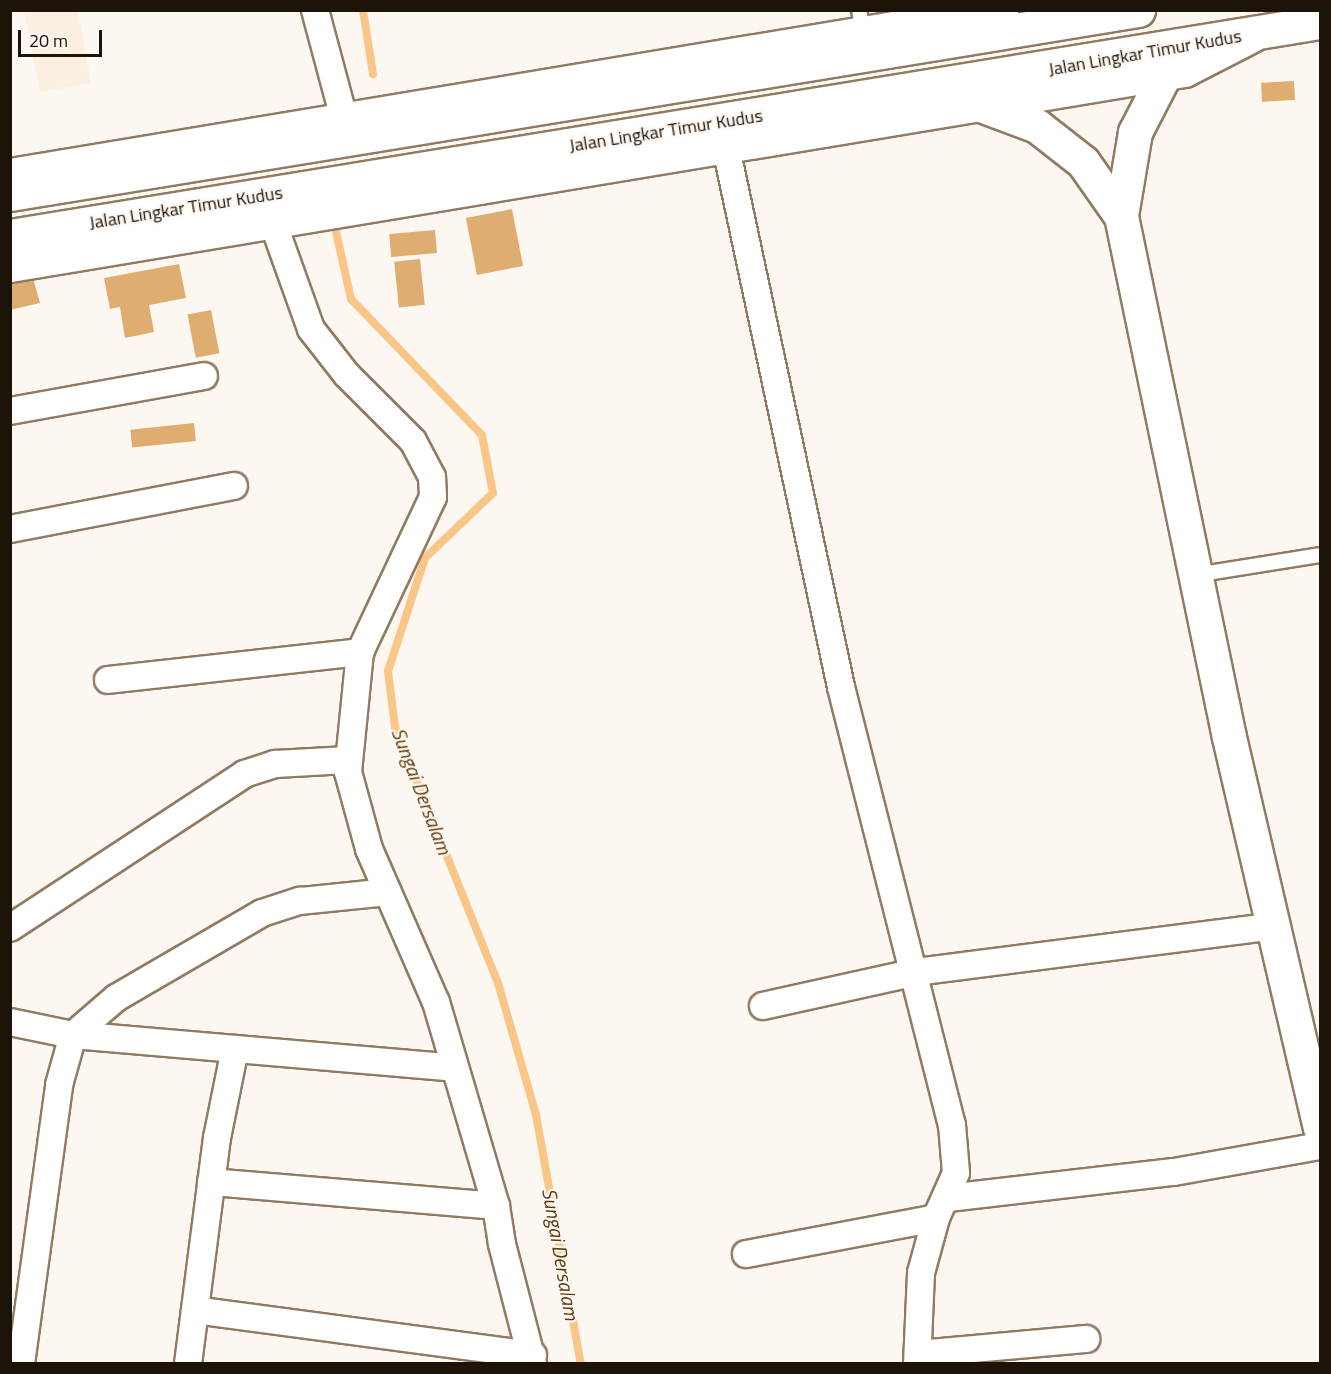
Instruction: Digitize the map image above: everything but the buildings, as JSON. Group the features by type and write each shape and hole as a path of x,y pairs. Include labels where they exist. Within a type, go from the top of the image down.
{"main road":[{"path":"10,194 1138,10"},
{"path":"10,175 344,118 861,21 997,11"},
{"name":"Jalan Lingkar Timur Kudus","path":"10,236 1252,35 1320,22"},
{"path":"10,264 1200,65 1252,35"},
{"path":"1167,70 1135,132 1121,216 1195,575 1320,1127"},
{"path":"975,103 1038,126 1083,162 1121,216"}],"street":[{"path":"315,10 344,118"},
{"path":"725,143 841,687 952,1125 956,1173 921,1273 917,1359 1086,1339"},
{"path":"195,1310 533,1359 502,1244 496,1206 436,1002 369,849 348,760 360,652 433,497 432,477 413,441 346,375 311,329 272,220"},
{"path":"10,411 204,376"},
{"path":"10,529 234,486"},
{"path":"108,681 360,652"},
{"path":"10,928 244,774 275,764 348,760"},
{"path":"21,1364 59,1085 73,1035 116,998 262,913 300,902 388,892"},
{"path":"764,1006 915,972 1273,926"},
{"path":"10,1022 73,1035 456,1068"},
{"path":"188,1364 211,1182 235,1049"},
{"path":"746,1254 942,1208 1174,1172 1320,1146"},
{"path":"211,1182 496,1206"}],"lane":[{"path":"1195,575 1320,555"}],"shaded area":[{"path":"24,11 78,11 91,83 40,92"}],"waterway":[{"name":"Sungai Dersalam","path":"363,10 373,74"},
{"name":"Sungai Dersalam","path":"333,218 351,299 482,435 493,493 425,558 388,671 395,727 498,983 536,1115 581,1364"}]}
